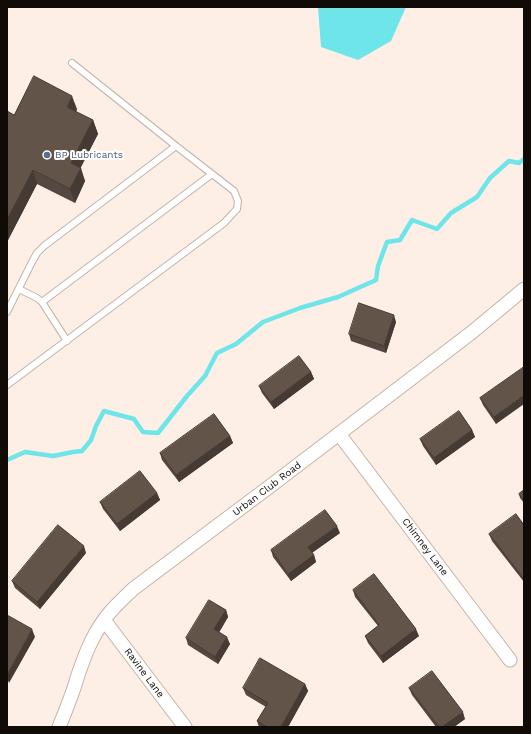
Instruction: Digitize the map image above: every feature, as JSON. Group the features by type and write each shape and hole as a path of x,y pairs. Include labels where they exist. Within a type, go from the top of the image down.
{"street":[{"name":"Urban Club Road","path":"59,727 92,638 118,603 133,589 471,333 524,289"},
{"name":"Chimney Lane","path":"339,434 510,660"},
{"name":"Ravine Lane","path":"104,620 184,727"}],"lane":[{"path":"7,385 224,223 237,209 238,201 234,191 72,63"},
{"path":"7,312 37,253 44,246 176,146"},
{"path":"42,302 212,174"},
{"path":"19,289 42,302 67,341"}],"water":[{"path":"318,7 406,7 391,41 358,60 321,47"}],"building":[{"name":"BP Lubricants","path":"34,76 72,96 67,107 93,120 71,163 81,168 70,189 33,170 7,220 7,111 14,115"},
{"path":"359,303 394,315 384,346 349,334"},
{"path":"299,356 311,372 271,402 259,386"},
{"path":"524,367 524,395 494,417 480,398"},
{"path":"459,411 472,430 434,458 420,439"},
{"path":"214,414 230,436 176,475 160,453"},
{"path":"140,471 157,493 117,524 100,502"},
{"path":"524,490 524,501 519,494"},
{"path":"325,510 337,526 308,547 314,555 288,574 271,550"},
{"path":"516,514 524,525 524,579 489,534"},
{"path":"58,525 84,546 37,602 12,581"},
{"path":"374,574 416,629 381,656 365,636 379,625 353,590"},
{"path":"209,600 226,610 214,629 227,637 215,657 186,638"},
{"path":"7,615 32,629 7,675"},
{"path":"260,658 305,684 281,727 267,727 257,721 268,703 243,688"},
{"path":"432,671 463,712 442,727 439,727 409,688"}],"waterway":[{"path":"7,460 25,452 53,456 82,451 91,440 104,411 134,419 143,432 158,433 205,376 217,353 236,344 263,322 300,308 338,297 376,280 378,266 387,242 400,240 412,220 437,229 451,213 477,197 490,178 509,161 519,163 524,159"}],"place":[{"name":"BP Lubricants","path":"47,155"}]}
